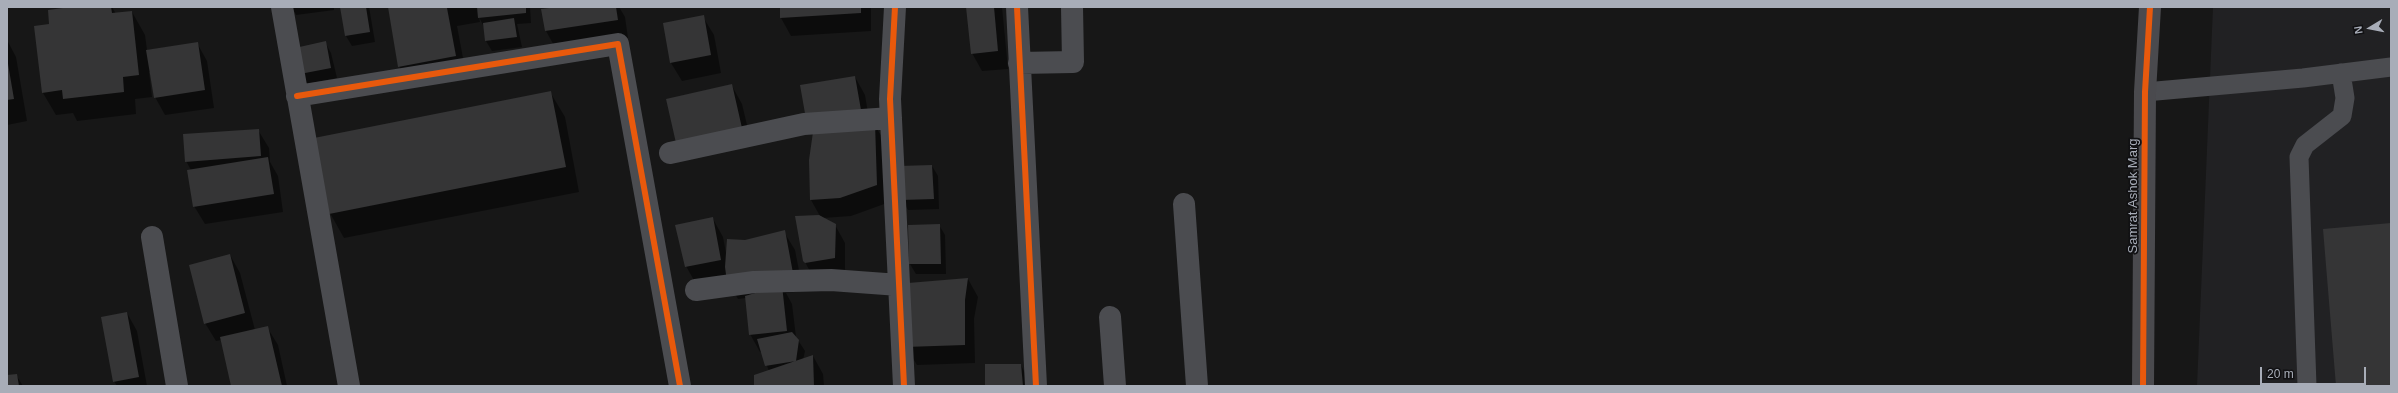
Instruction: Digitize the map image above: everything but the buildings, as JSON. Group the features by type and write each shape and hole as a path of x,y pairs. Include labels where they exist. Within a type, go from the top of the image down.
{"street":[{"path":"282,7 349,386"},
{"path":"895,7 890,99 904,386"},
{"path":"1016,7 1036,386"},
{"path":"1019,63 1073,62 1072,7"},
{"name":"Samrat Ashok Marg","path":"2142,386 2145,92 2150,7"},
{"path":"297,96 618,44 680,386"},
{"path":"670,153 804,124 891,118"},
{"path":"1184,204 1197,386"},
{"path":"152,237 177,386"},
{"path":"696,290 754,282 831,280 899,285"},
{"path":"1110,318 1115,386"}],"lane":[{"path":"2145,92 2391,67"},
{"path":"2307,386 2299,157 2305,145 2342,116 2345,98 2341,73"}],"shaded area":[{"path":"2213,7 2391,7 2391,386 2197,386"}],"cycle path":[{"path":"895,7 890,99 904,386"},
{"path":"1017,7 1036,386"},
{"path":"2143,386 2145,92 2150,7"},
{"path":"297,96 618,44 680,386"}]}
